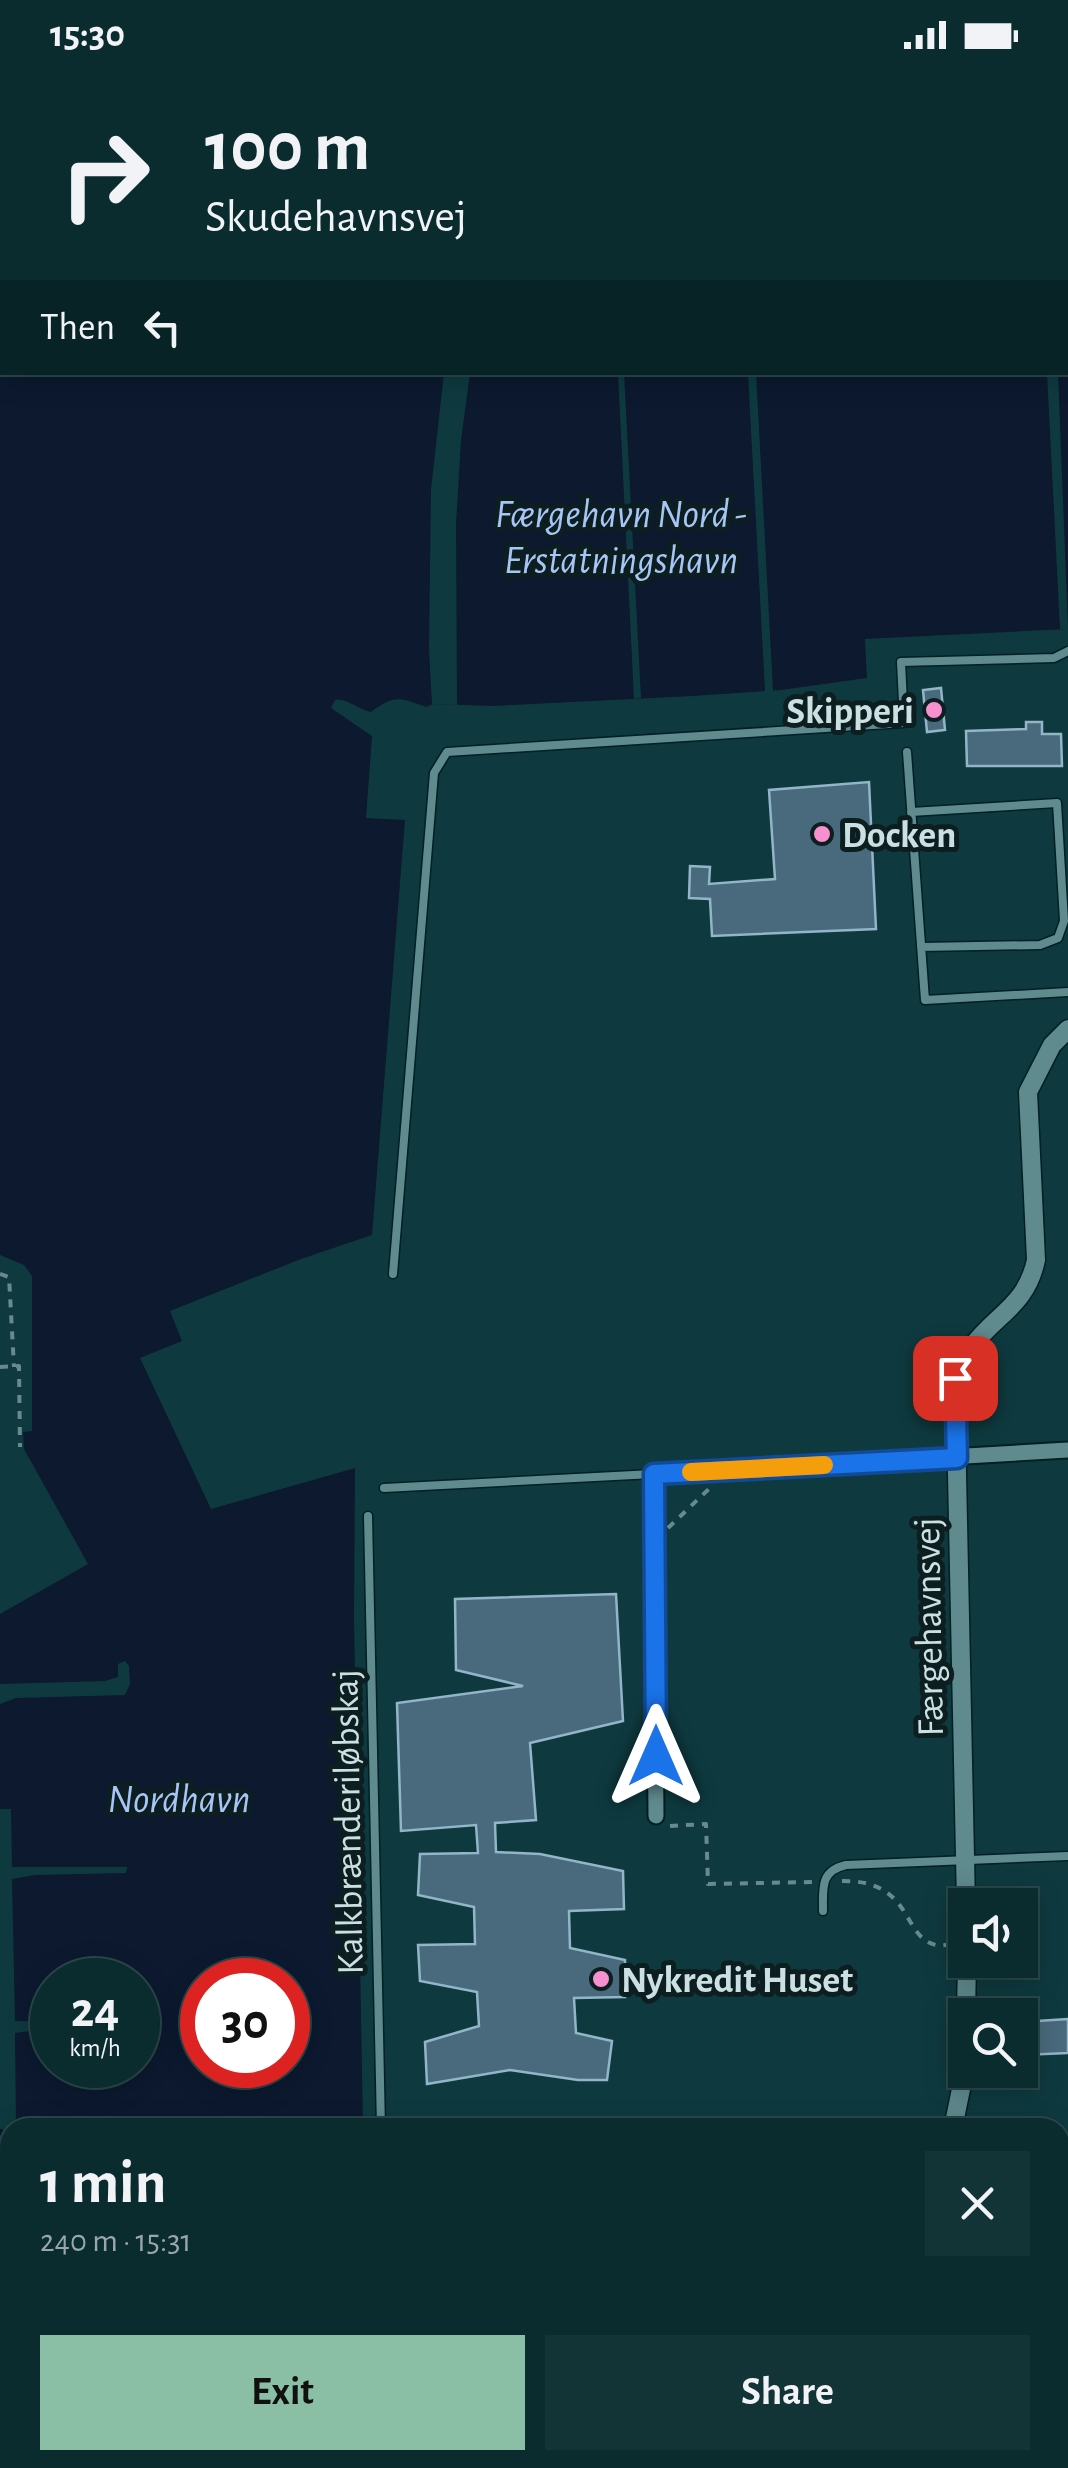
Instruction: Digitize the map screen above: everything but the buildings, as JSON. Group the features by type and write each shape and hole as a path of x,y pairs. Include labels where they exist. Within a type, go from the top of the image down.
{"street":[{"name":"Færgehavnsvej","path":"966,1888 955,1378 971,1348 1019,1301 1032,1281 1036,1260 1028,1092 1052,1045 1068,1029"},
{"path":"656,1816 654,1474 1068,1450"},
{"path":"956,2118 961,2088"}],"lane":[{"path":"392,1274 434,773 448,752 904,723 901,662 1054,658 1068,652"},
{"path":"907,752 925,1000 1068,992"},
{"path":"911,812 1056,803 1064,920 1058,938 1040,945 921,947"},
{"path":"384,1488 654,1474"},
{"name":"Kalkbrænderiløbskaj","path":"368,1516 381,2118"},
{"path":"823,1911 822,1882 828,1872 846,1864 1068,1856"}],"path":[{"path":"0,1274 10,1278 14,1367"},
{"path":"0,1367 18,1366 20,1446"},
{"path":"654,1542 727,1470"},
{"path":"656,1816 670,1826 706,1824 708,1884 863,1881 897,1900 925,1939 936,1945 948,1944"}],"water":[{"path":"0,375 1068,375 1068,629 865,639 867,678 781,690 493,706 426,707 397,699 371,712 335,700 331,708 372,736 366,818 405,820 372,1235 170,1311 182,1341 140,1358 211,1509 355,1468 363,2118 0,2118 0,1614 88,1564 24,1449 23,1432 32,1431 32,1276 24,1265 0,1255"}],"pier":[{"path":"444,375 470,375 456,524 457,705 432,704 431,489"},
{"path":"618,375 624,375 641,698 634,699"},
{"path":"748,375 756,375 773,691 765,691"},
{"path":"1047,375 1058,375 1068,629 1060,629"},
{"path":"125,1661 130,1684 125,1695 16,1698 0,1704 0,1684 105,1681 118,1677 118,1664"},
{"path":"0,1809 11,1809 12,1867 127,1867 126,1873 12,1879 15,2021 30,2021 30,2031 15,2033 16,2118 0,2118"}],"slow traffic":[{"path":"691,1472 824,1465"}],"place":[{"name":"Skipperi","path":"934,710"},
{"name":"Docken","path":"822,834"},
{"name":"Nykredit Huset","path":"601,1979"}],"route":[{"path":"656,1756 654,1474 957,1458 955,1378"}],"water label":[{"name":"Færgehavn Nord - Erstatningshavn","path":"621,536"},
{"name":"Nordhavn","path":"179,1798"}]}
